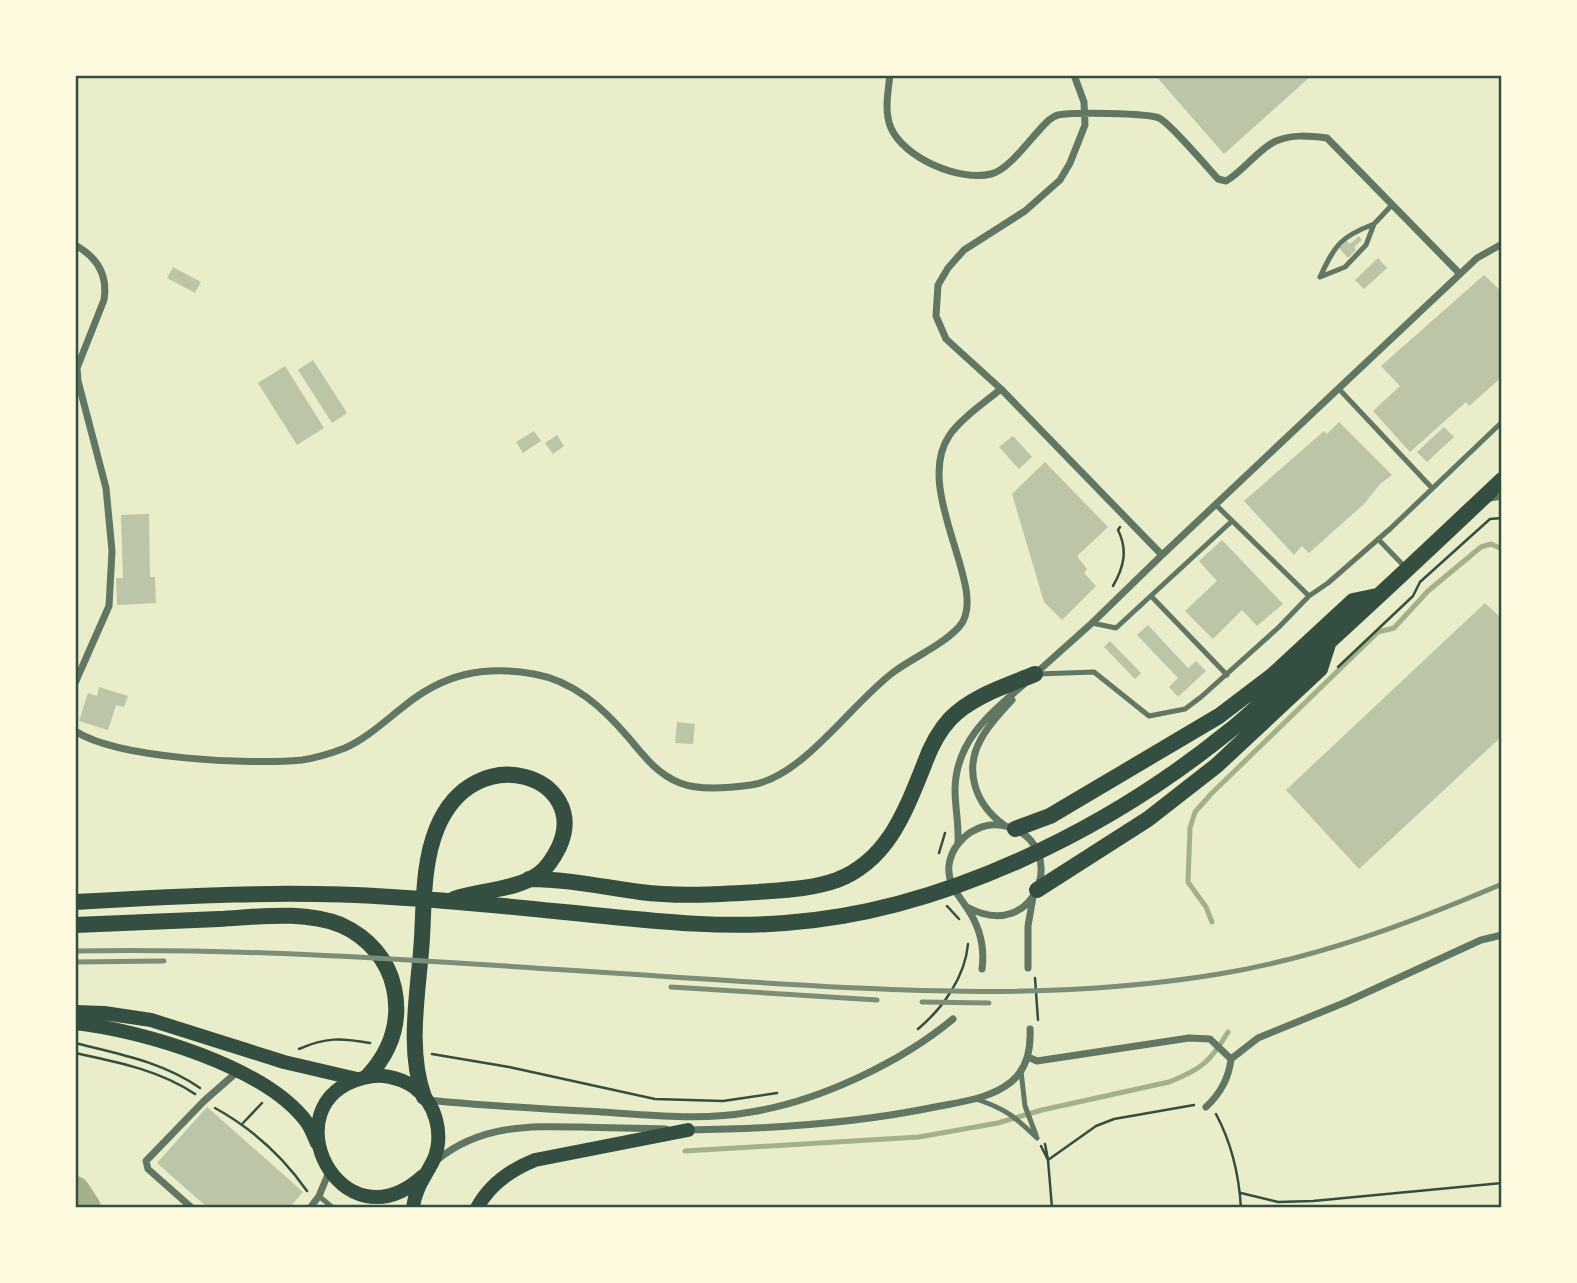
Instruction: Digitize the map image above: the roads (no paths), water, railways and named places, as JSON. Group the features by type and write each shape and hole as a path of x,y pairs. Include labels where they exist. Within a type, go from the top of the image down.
{"main road":[{"path":"75,902 240,894 388,897 726,925 785,923 844,916 915,900 997,870 1071,834 1155,786 1228,732 1328,643 1502,480"},
{"path":"1010,828 1050,816 1219,716 1273,676 1353,601 1379,595"},
{"path":"1035,894 1148,819 1216,766 1320,669 1328,643"},
{"path":"448,901 529,880 553,879 644,892 698,895 794,888 836,880 870,860 896,831 932,745 951,718 977,698 1032,677"},
{"path":"413,1208 415,1195 437,1149 438,1132 435,1115 425,1098 416,1068 425,883 430,849 437,828 451,802 479,780 501,774 524,776 543,785 560,807 564,824 563,838 551,862 529,880"},
{"path":"75,925 274,916 308,917 340,925 368,942 387,966 397,1001 396,1024 379,1065 363,1078 339,1090 326,1105 319,1124 318,1145"},
{"path":"75,1012 151,1020 284,1062 363,1078 393,1077 425,1098"},
{"path":"75,1023 149,1036 238,1071 267,1088 307,1123 330,1172 372,1208"},
{"path":"477,1208 489,1190 500,1180 514,1169 535,1160 688,1129"},
{"path":"356,1192 380,1196 392,1194 404,1190 427,1170"}],"street":[{"path":"890,75 888,118 890,127 900,142 921,158 954,172 973,175 991,174 1002,169 1052,117 1059,114 1136,114 1159,118 1218,179 1226,181 1274,141 1298,136 1327,138 1460,274"},
{"path":"1074,75 1084,102 1084,125 1078,145 1060,180 1025,211 964,250 948,268 939,285 936,316 946,339 1000,389 1162,555"},
{"path":"982,969 983,945 979,929 952,888 949,877 949,865 958,843 955,789 962,753 981,723 1092,623 1476,258 1502,244"},
{"path":"75,245 97,262 103,272 106,289 77,368 106,488 112,551 109,606 75,683"},
{"path":"75,731 89,740 162,755 261,763 306,760 346,747 363,737 436,683 469,673 502,669 539,674 593,700 650,763 664,775 684,785 753,785 778,776 809,752 893,672 939,643 961,625 968,605 937,484 938,462 949,436 1000,389"},
{"path":"1031,969 1028,926 1041,867 1038,855 1033,845 985,809 974,787 973,762 986,730 1032,677"},
{"path":"958,843 979,828 1010,828"},
{"path":"967,907 987,915 1009,914 1023,908 1035,894"},
{"path":"1206,1107 1221,1089 1230,1070 1231,1059 1258,1038 1346,1002 1481,940 1502,935"},
{"path":"425,1098 682,1117 752,1112 809,1097 856,1077 916,1046 953,1019"},
{"path":"427,1170 461,1143 507,1128 536,1126 688,1129 811,1126 899,1115 975,1099 1000,1089 1011,1082 1021,1070 1028,1057 1030,1029"},
{"path":"1028,1057 1037,1061 1182,1038 1210,1039 1231,1059"},
{"path":"192,1208 148,1169 146,1161 207,1098 238,1071"},
{"path":"310,1208 330,1172"}],"lane":[{"path":"1374,223 1366,246 1345,267 1320,277 1333,248 1353,232 1374,223 1392,205"},
{"path":"1339,389 1431,487"},
{"path":"1032,677 1094,672 1149,716 1185,709 1227,675 1309,596 1378,539 1502,422"},
{"path":"1480,501 1502,497"},
{"path":"1215,505 1309,596"},
{"path":"1092,623 1116,628 1232,521"},
{"path":"1378,539 1407,569"},
{"path":"1151,596 1227,675"},
{"path":"975,1099 1011,1113 1037,1138 1025,1106 1021,1070"},
{"path":"319,1196 332,1208"}],"waterway":[{"path":"1212,922 1206,907 1188,882 1190,828 1195,812 1378,632 1394,628 1428,591 1481,547 1491,544 1502,549"},
{"path":"685,1151 919,1137 998,1123 1042,1110 1169,1082 1190,1073 1204,1063 1216,1051 1228,1032"},
{"path":"75,1191 86,1208"}],"railway":[{"path":"75,951 322,955 796,985 1038,991 1158,982 1219,974 1292,959 1363,938 1502,884"},
{"path":"75,962 164,961"},
{"path":"671,987 877,1000"},
{"path":"922,1002 989,1003"}]}
